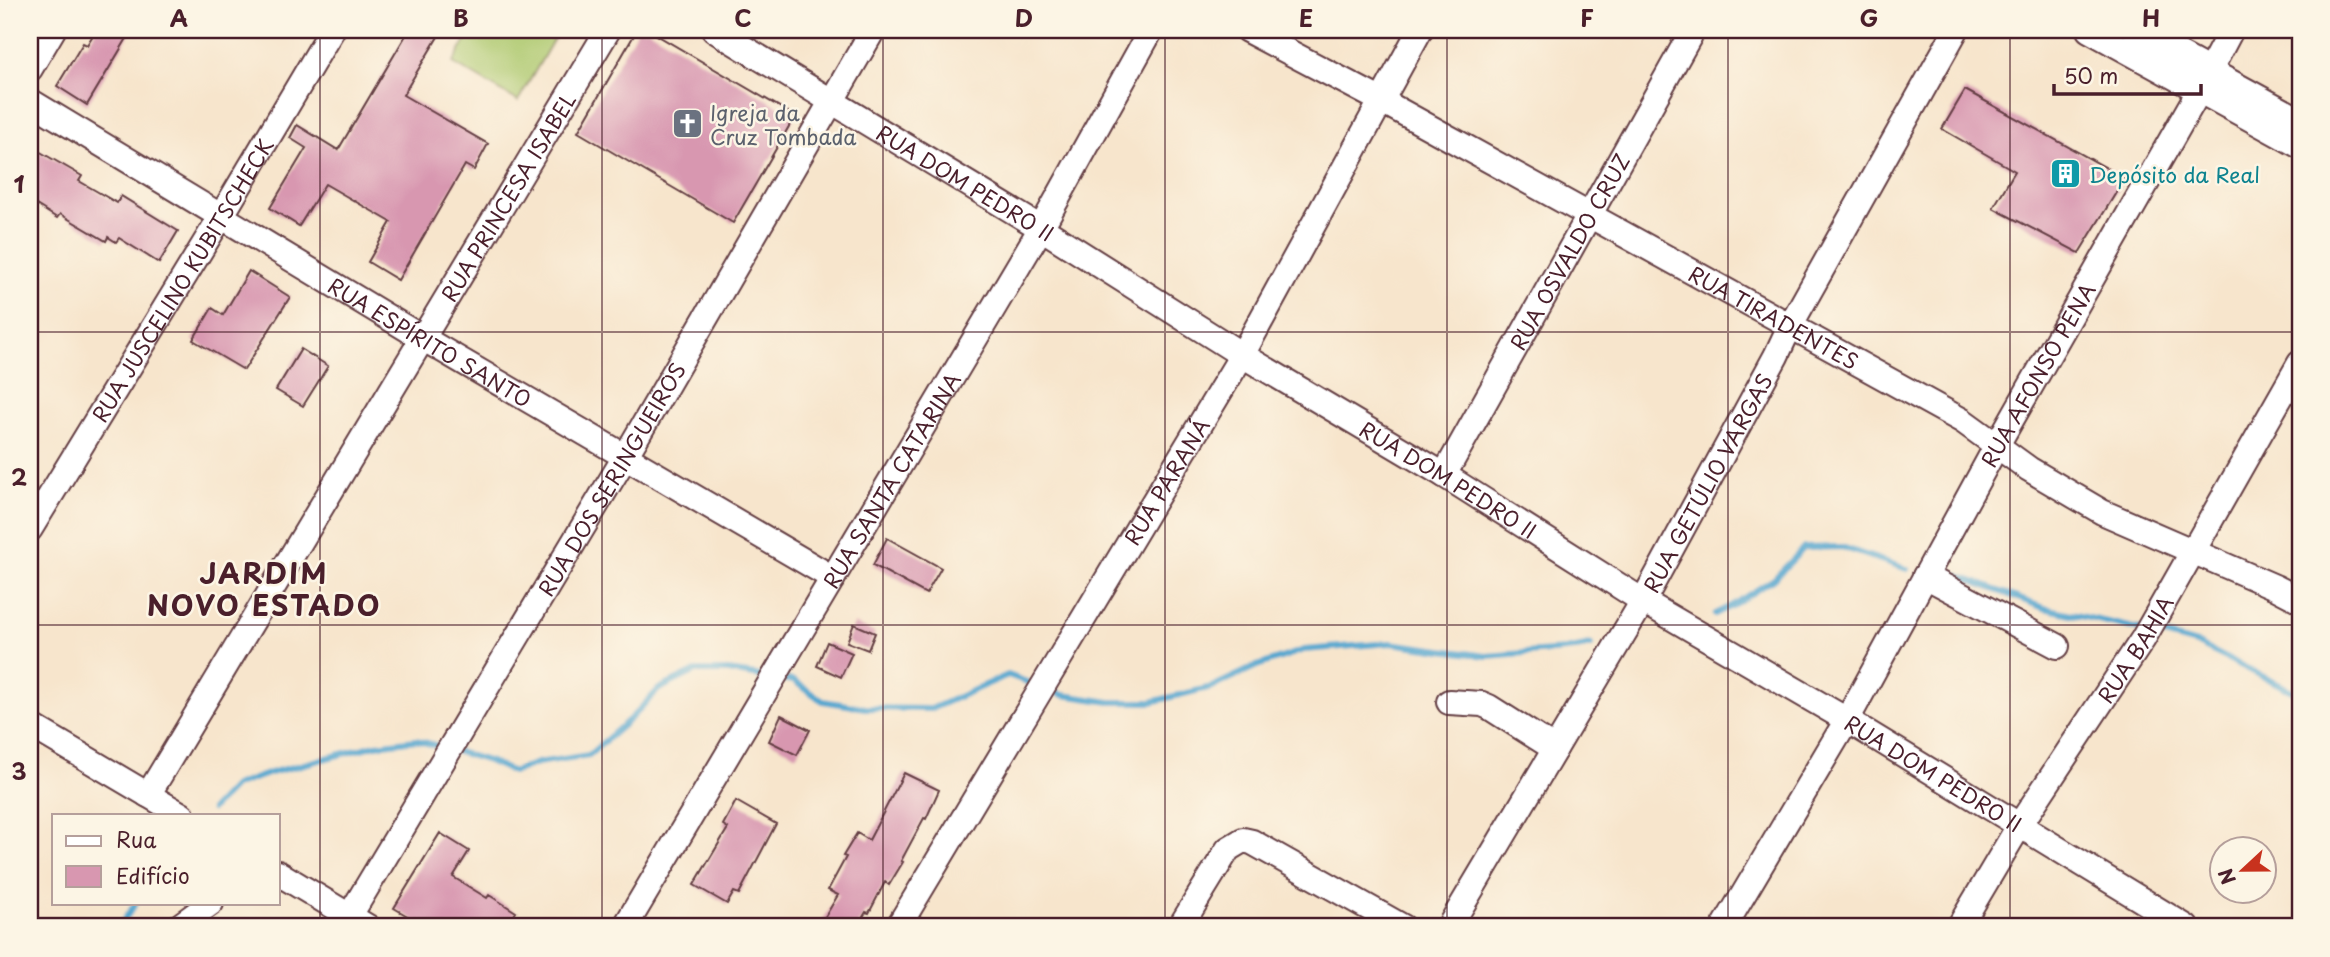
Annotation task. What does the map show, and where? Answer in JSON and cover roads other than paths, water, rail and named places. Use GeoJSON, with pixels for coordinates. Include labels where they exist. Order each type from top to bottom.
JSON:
{"type":"FeatureCollection","features":[{"type":"Feature","properties":{"kind":"street"},"geometry":{"type":"LineString","coordinates":[[30,69],[53,30]]}},
{"type":"Feature","properties":{"kind":"street","name":"RUA JUSCELINO KUBITSCHECK"},"geometry":{"type":"LineString","coordinates":[[30,529],[332,30]]}},
{"type":"Feature","properties":{"kind":"street","name":"RUA PRINCESA ISABEL"},"geometry":{"type":"LineString","coordinates":[[148,795],[608,30]]}},
{"type":"Feature","properties":{"kind":"street","name":"RUA DOM PEDRO II"},"geometry":{"type":"LineString","coordinates":[[714,30],[1041,228],[1242,355],[1444,475],[1643,601],[1847,720],[2186,927]]}},
{"type":"Feature","properties":{"kind":"street","name":"RUA DOS SERINGUEIROS"},"geometry":{"type":"LineString","coordinates":[[354,924],[443,761],[625,457],[873,30]]}},
{"type":"Feature","properties":{"kind":"street","name":"RUA SANTA CATARINA"},"geometry":{"type":"LineString","coordinates":[[625,927],[1041,228],[1151,30]]}},
{"type":"Feature","properties":{"kind":"street","name":"RUA TIRADENTES"},"geometry":{"type":"LineString","coordinates":[[1247,30],[1382,101],[1963,421],[2029,469],[2102,512],[2300,600]]}},
{"type":"Feature","properties":{"kind":"street","name":"RUA PARANÁ"},"geometry":{"type":"LineString","coordinates":[[898,927],[1242,355],[1420,30]]}},
{"type":"Feature","properties":{"kind":"street","name":"RUA OSVALDO CRUZ"},"geometry":{"type":"LineString","coordinates":[[1444,475],[1693,30]]}},
{"type":"Feature","properties":{"kind":"street","name":"RUA GETÚLIO VARGAS"},"geometry":{"type":"LineString","coordinates":[[1449,927],[1643,601],[1790,326],[1956,30]]}},
{"type":"Feature","properties":{"kind":"street"},"geometry":{"type":"LineString","coordinates":[[2089,30],[2300,120]]}},
{"type":"Feature","properties":{"kind":"street"},"geometry":{"type":"LineString","coordinates":[[2134,30],[2300,146]]}},
{"type":"Feature","properties":{"kind":"street","name":"RUA AFONSO PENA"},"geometry":{"type":"LineString","coordinates":[[1724,927],[1847,720],[1997,445],[2231,30]]}},
{"type":"Feature","properties":{"kind":"street","name":"RUA ESPÍRITO SANTO"},"geometry":{"type":"LineString","coordinates":[[30,101],[424,339],[833,578]]}},
{"type":"Feature","properties":{"kind":"street","name":"RUA BAHIA"},"geometry":{"type":"LineString","coordinates":[[1959,927],[2019,826],[2150,629],[2300,363]]}},
{"type":"Feature","properties":{"kind":"street"},"geometry":{"type":"LineString","coordinates":[[1926,576],[2057,646]]}},
{"type":"Feature","properties":{"kind":"street"},"geometry":{"type":"LineString","coordinates":[[1449,702],[1482,704],[1489,707],[1555,749]]}},
{"type":"Feature","properties":{"kind":"street"},"geometry":{"type":"LineString","coordinates":[[30,725],[180,814]]}},
{"type":"Feature","properties":{"kind":"street"},"geometry":{"type":"LineString","coordinates":[[1180,927],[1228,849],[1237,841],[1243,840],[1252,842],[1403,927]]}},
{"type":"Feature","properties":{"kind":"street"},"geometry":{"type":"LineString","coordinates":[[280,874],[354,924]]}},
{"type":"Feature","properties":{"kind":"street"},"geometry":{"type":"LineString","coordinates":[[178,927],[210,904]]}},
{"type":"Feature","properties":{"kind":"waterway"},"geometry":{"type":"LineString","coordinates":[[1715,614],[1774,579],[1804,548],[1842,547],[1907,569]]}},
{"type":"Feature","properties":{"kind":"waterway"},"geometry":{"type":"LineString","coordinates":[[1951,573],[2044,608],[2143,630]]}},
{"type":"Feature","properties":{"kind":"waterway"},"geometry":{"type":"LineString","coordinates":[[2154,632],[2200,645],[2300,695]]}},
{"type":"Feature","properties":{"kind":"waterway"},"geometry":{"type":"LineString","coordinates":[[1049,690],[1063,695],[1110,702],[1151,702],[1212,687],[1257,666],[1304,650],[1390,643],[1486,656],[1566,650],[1591,645]]}},
{"type":"Feature","properties":{"kind":"waterway"},"geometry":{"type":"LineString","coordinates":[[455,751],[513,772],[537,763],[589,755],[659,689],[696,671],[728,671],[768,677]]}},
{"type":"Feature","properties":{"kind":"waterway"},"geometry":{"type":"LineString","coordinates":[[779,679],[794,681],[823,701],[865,708],[931,709],[1008,675],[1035,685]]}},
{"type":"Feature","properties":{"kind":"waterway"},"geometry":{"type":"LineString","coordinates":[[212,809],[234,786],[270,773],[376,745],[416,740],[445,748]]}},
{"type":"Feature","properties":{"kind":"waterway"},"geometry":{"type":"LineString","coordinates":[[119,927],[135,904]]}},
{"type":"Feature","properties":{"kind":"place","name":"Igreja da Cruz Tombada"},"geometry":{"type":"Point","coordinates":[687,124]}},
{"type":"Feature","properties":{"kind":"place","name":"Depósito da Real"},"geometry":{"type":"Point","coordinates":[2066,174]}},
{"type":"Feature","properties":{"kind":"district","name":"JARDIM NOVO ESTADO"},"geometry":{"type":"Point","coordinates":[264,588]}}]}
